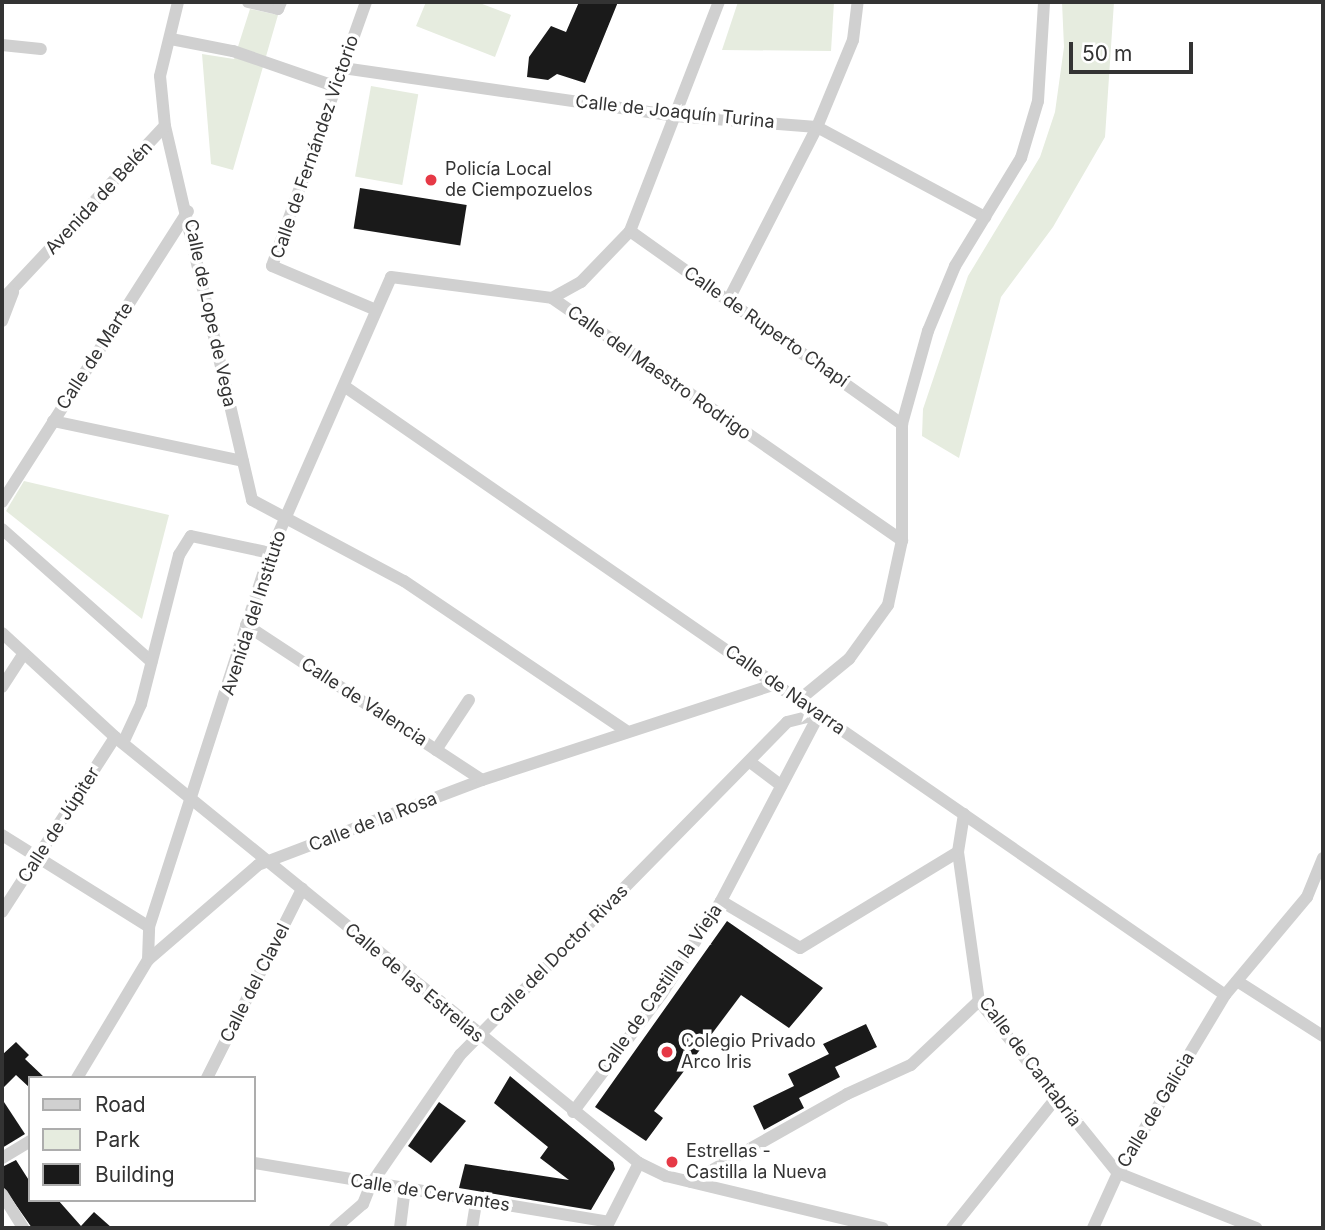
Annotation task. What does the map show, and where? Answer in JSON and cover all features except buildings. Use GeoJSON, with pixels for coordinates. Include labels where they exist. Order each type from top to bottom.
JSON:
{"type":"FeatureCollection","features":[{"type":"Feature","properties":{"kind":"street","name":"Avenida de Belén"},"geometry":{"type":"LineString","coordinates":[[2,300],[165,126],[160,76],[178,2]]}},
{"type":"Feature","properties":{"kind":"street"},"geometry":{"type":"LineString","coordinates":[[248,2],[278,9],[281,2]]}},
{"type":"Feature","properties":{"kind":"street","name":"Calle de Fernández Victorio"},"geometry":{"type":"LineString","coordinates":[[366,2],[272,266],[376,310]]}},
{"type":"Feature","properties":{"kind":"street"},"geometry":{"type":"LineString","coordinates":[[552,298],[581,282],[630,231],[719,2]]}},
{"type":"Feature","properties":{"kind":"street"},"geometry":{"type":"LineString","coordinates":[[729,301],[817,127],[853,40],[858,2]]}},
{"type":"Feature","properties":{"kind":"street"},"geometry":{"type":"LineString","coordinates":[[799,700],[849,659],[888,604],[902,540],[902,424],[928,331],[955,266],[1021,158],[1038,101],[1044,2]]}},
{"type":"Feature","properties":{"kind":"street"},"geometry":{"type":"LineString","coordinates":[[171,39],[233,51],[337,87]]}},
{"type":"Feature","properties":{"kind":"street"},"geometry":{"type":"LineString","coordinates":[[2,45],[41,49]]}},
{"type":"Feature","properties":{"kind":"street","name":"Calle de Joaquín Turina"},"geometry":{"type":"LineString","coordinates":[[343,68],[675,116],[817,127],[985,217]]}},
{"type":"Feature","properties":{"kind":"street","name":"Calle de Lope de Vega"},"geometry":{"type":"LineString","coordinates":[[165,126],[188,211],[252,500],[283,521]]}},
{"type":"Feature","properties":{"kind":"street","name":"Calle de Marte"},"geometry":{"type":"LineString","coordinates":[[2,502],[188,211]]}},
{"type":"Feature","properties":{"kind":"street","name":"Calle de Ruperto Chapí"},"geometry":{"type":"LineString","coordinates":[[630,231],[902,424]]}},
{"type":"Feature","properties":{"kind":"street","name":"Avenida del Instituto"},"geometry":{"type":"LineString","coordinates":[[148,960],[149,927],[194,798],[270,553],[391,277]]}},
{"type":"Feature","properties":{"kind":"street","name":"Calle del Maestro Rodrigo"},"geometry":{"type":"LineString","coordinates":[[391,277],[552,298],[902,540]]}},
{"type":"Feature","properties":{"kind":"street"},"geometry":{"type":"LineString","coordinates":[[2,321],[13,291]]}},
{"type":"Feature","properties":{"kind":"street","name":"Calle de Navarra"},"geometry":{"type":"LineString","coordinates":[[344,386],[1225,995]]}},
{"type":"Feature","properties":{"kind":"street"},"geometry":{"type":"LineString","coordinates":[[53,421],[243,461]]}},
{"type":"Feature","properties":{"kind":"street"},"geometry":{"type":"LineString","coordinates":[[283,521],[404,581],[625,730]]}},
{"type":"Feature","properties":{"kind":"street"},"geometry":{"type":"LineString","coordinates":[[2,529],[152,662]]}},
{"type":"Feature","properties":{"kind":"street","name":"Calle de Júpiter"},"geometry":{"type":"LineString","coordinates":[[2,912],[119,740],[152,662],[179,555],[191,536],[270,553]]}},
{"type":"Feature","properties":{"kind":"street","name":"Calle de Valencia"},"geometry":{"type":"LineString","coordinates":[[246,625],[482,780]]}},
{"type":"Feature","properties":{"kind":"street","name":"Calle de las Estrellas"},"geometry":{"type":"LineString","coordinates":[[2,633],[119,740],[272,860],[302,889],[478,1036],[639,1163],[691,1182],[883,1228]]}},
{"type":"Feature","properties":{"kind":"street"},"geometry":{"type":"LineString","coordinates":[[2,687],[24,653]]}},
{"type":"Feature","properties":{"kind":"street","name":"Calle de la Rosa"},"geometry":{"type":"LineString","coordinates":[[148,960],[258,865],[482,780],[625,730],[776,684]]}},
{"type":"Feature","properties":{"kind":"street"},"geometry":{"type":"LineString","coordinates":[[436,750],[468,700]]}},
{"type":"Feature","properties":{"kind":"street","name":"Calle del Doctor Rivas"},"geometry":{"type":"LineString","coordinates":[[335,1228],[363,1204],[371,1184],[478,1036],[787,722],[818,714]]}},
{"type":"Feature","properties":{"kind":"street","name":"Calle de Castilla la Vieja"},"geometry":{"type":"LineString","coordinates":[[573,1112],[661,995],[721,901],[818,714]]}},
{"type":"Feature","properties":{"kind":"street"},"geometry":{"type":"LineString","coordinates":[[750,762],[781,785]]}},
{"type":"Feature","properties":{"kind":"street","name":"Calle de Cantabria"},"geometry":{"type":"LineString","coordinates":[[964,814],[958,852],[979,1001],[1118,1173]]}},
{"type":"Feature","properties":{"kind":"street"},"geometry":{"type":"LineString","coordinates":[[2,835],[149,927]]}},
{"type":"Feature","properties":{"kind":"street"},"geometry":{"type":"LineString","coordinates":[[721,901],[800,948],[958,852]]}},
{"type":"Feature","properties":{"kind":"street","name":"Calle de Galicia"},"geometry":{"type":"LineString","coordinates":[[1093,1228],[1118,1173],[1225,995],[1307,897],[1323,859]]}},
{"type":"Feature","properties":{"kind":"street","name":"Calle del Clavel"},"geometry":{"type":"LineString","coordinates":[[208,1076],[302,889]]}},
{"type":"Feature","properties":{"kind":"street"},"geometry":{"type":"LineString","coordinates":[[78,1076],[148,960]]}},
{"type":"Feature","properties":{"kind":"street"},"geometry":{"type":"LineString","coordinates":[[1237,981],[1323,1037]]}},
{"type":"Feature","properties":{"kind":"street"},"geometry":{"type":"LineString","coordinates":[[691,1182],[847,1094],[911,1065],[979,1001]]}},
{"type":"Feature","properties":{"kind":"street"},"geometry":{"type":"LineString","coordinates":[[952,1228],[1056,1098]]}},
{"type":"Feature","properties":{"kind":"street"},"geometry":{"type":"LineString","coordinates":[[2,1158],[28,1142]]}},
{"type":"Feature","properties":{"kind":"street","name":"Calle de Cervantes"},"geometry":{"type":"LineString","coordinates":[[256,1163],[606,1225]]}},
{"type":"Feature","properties":{"kind":"street"},"geometry":{"type":"LineString","coordinates":[[606,1225],[639,1163]]}},
{"type":"Feature","properties":{"kind":"street"},"geometry":{"type":"LineString","coordinates":[[1118,1173],[1256,1228]]}},
{"type":"Feature","properties":{"kind":"street"},"geometry":{"type":"LineString","coordinates":[[400,1228],[404,1190]]}},
{"type":"Feature","properties":{"kind":"street"},"geometry":{"type":"LineString","coordinates":[[2,1194],[23,1228]]}},
{"type":"Feature","properties":{"kind":"street"},"geometry":{"type":"LineString","coordinates":[[472,1228],[476,1202]]}},
{"type":"Feature","properties":{"kind":"green space"},"geometry":{"type":"Polygon","coordinates":[[[426,2],[477,2],[511,15],[495,57],[416,26],[426,2]]]}},
{"type":"Feature","properties":{"kind":"green space"},"geometry":{"type":"Polygon","coordinates":[[[738,2],[834,2],[831,51],[722,50],[738,2]]]}},
{"type":"Feature","properties":{"kind":"green space"},"geometry":{"type":"Polygon","coordinates":[[[1062,2],[1114,2],[1105,137],[1053,227],[1001,297],[959,458],[922,436],[923,409],[968,276],[1040,157],[1055,112],[1064,47],[1062,2]]]}},
{"type":"Feature","properties":{"kind":"green space"},"geometry":{"type":"Polygon","coordinates":[[[250,9],[278,15],[233,170],[211,164],[202,54],[234,59],[250,9]]]}},
{"type":"Feature","properties":{"kind":"green space"},"geometry":{"type":"Polygon","coordinates":[[[371,86],[418,94],[402,185],[355,177],[371,86]]]}},
{"type":"Feature","properties":{"kind":"green space"},"geometry":{"type":"Polygon","coordinates":[[[24,481],[169,515],[142,619],[6,511],[24,481]]]}},
{"type":"Feature","properties":{"kind":"place","name":"Policía Local de Ciempozuelos"},"geometry":{"type":"Point","coordinates":[431,180]}},
{"type":"Feature","properties":{"kind":"place","name":"Colegio Privado Arco Iris"},"geometry":{"type":"Point","coordinates":[667,1052]}},
{"type":"Feature","properties":{"kind":"place","name":"Estrellas - Castilla la Nueva"},"geometry":{"type":"Point","coordinates":[672,1162]}}]}
